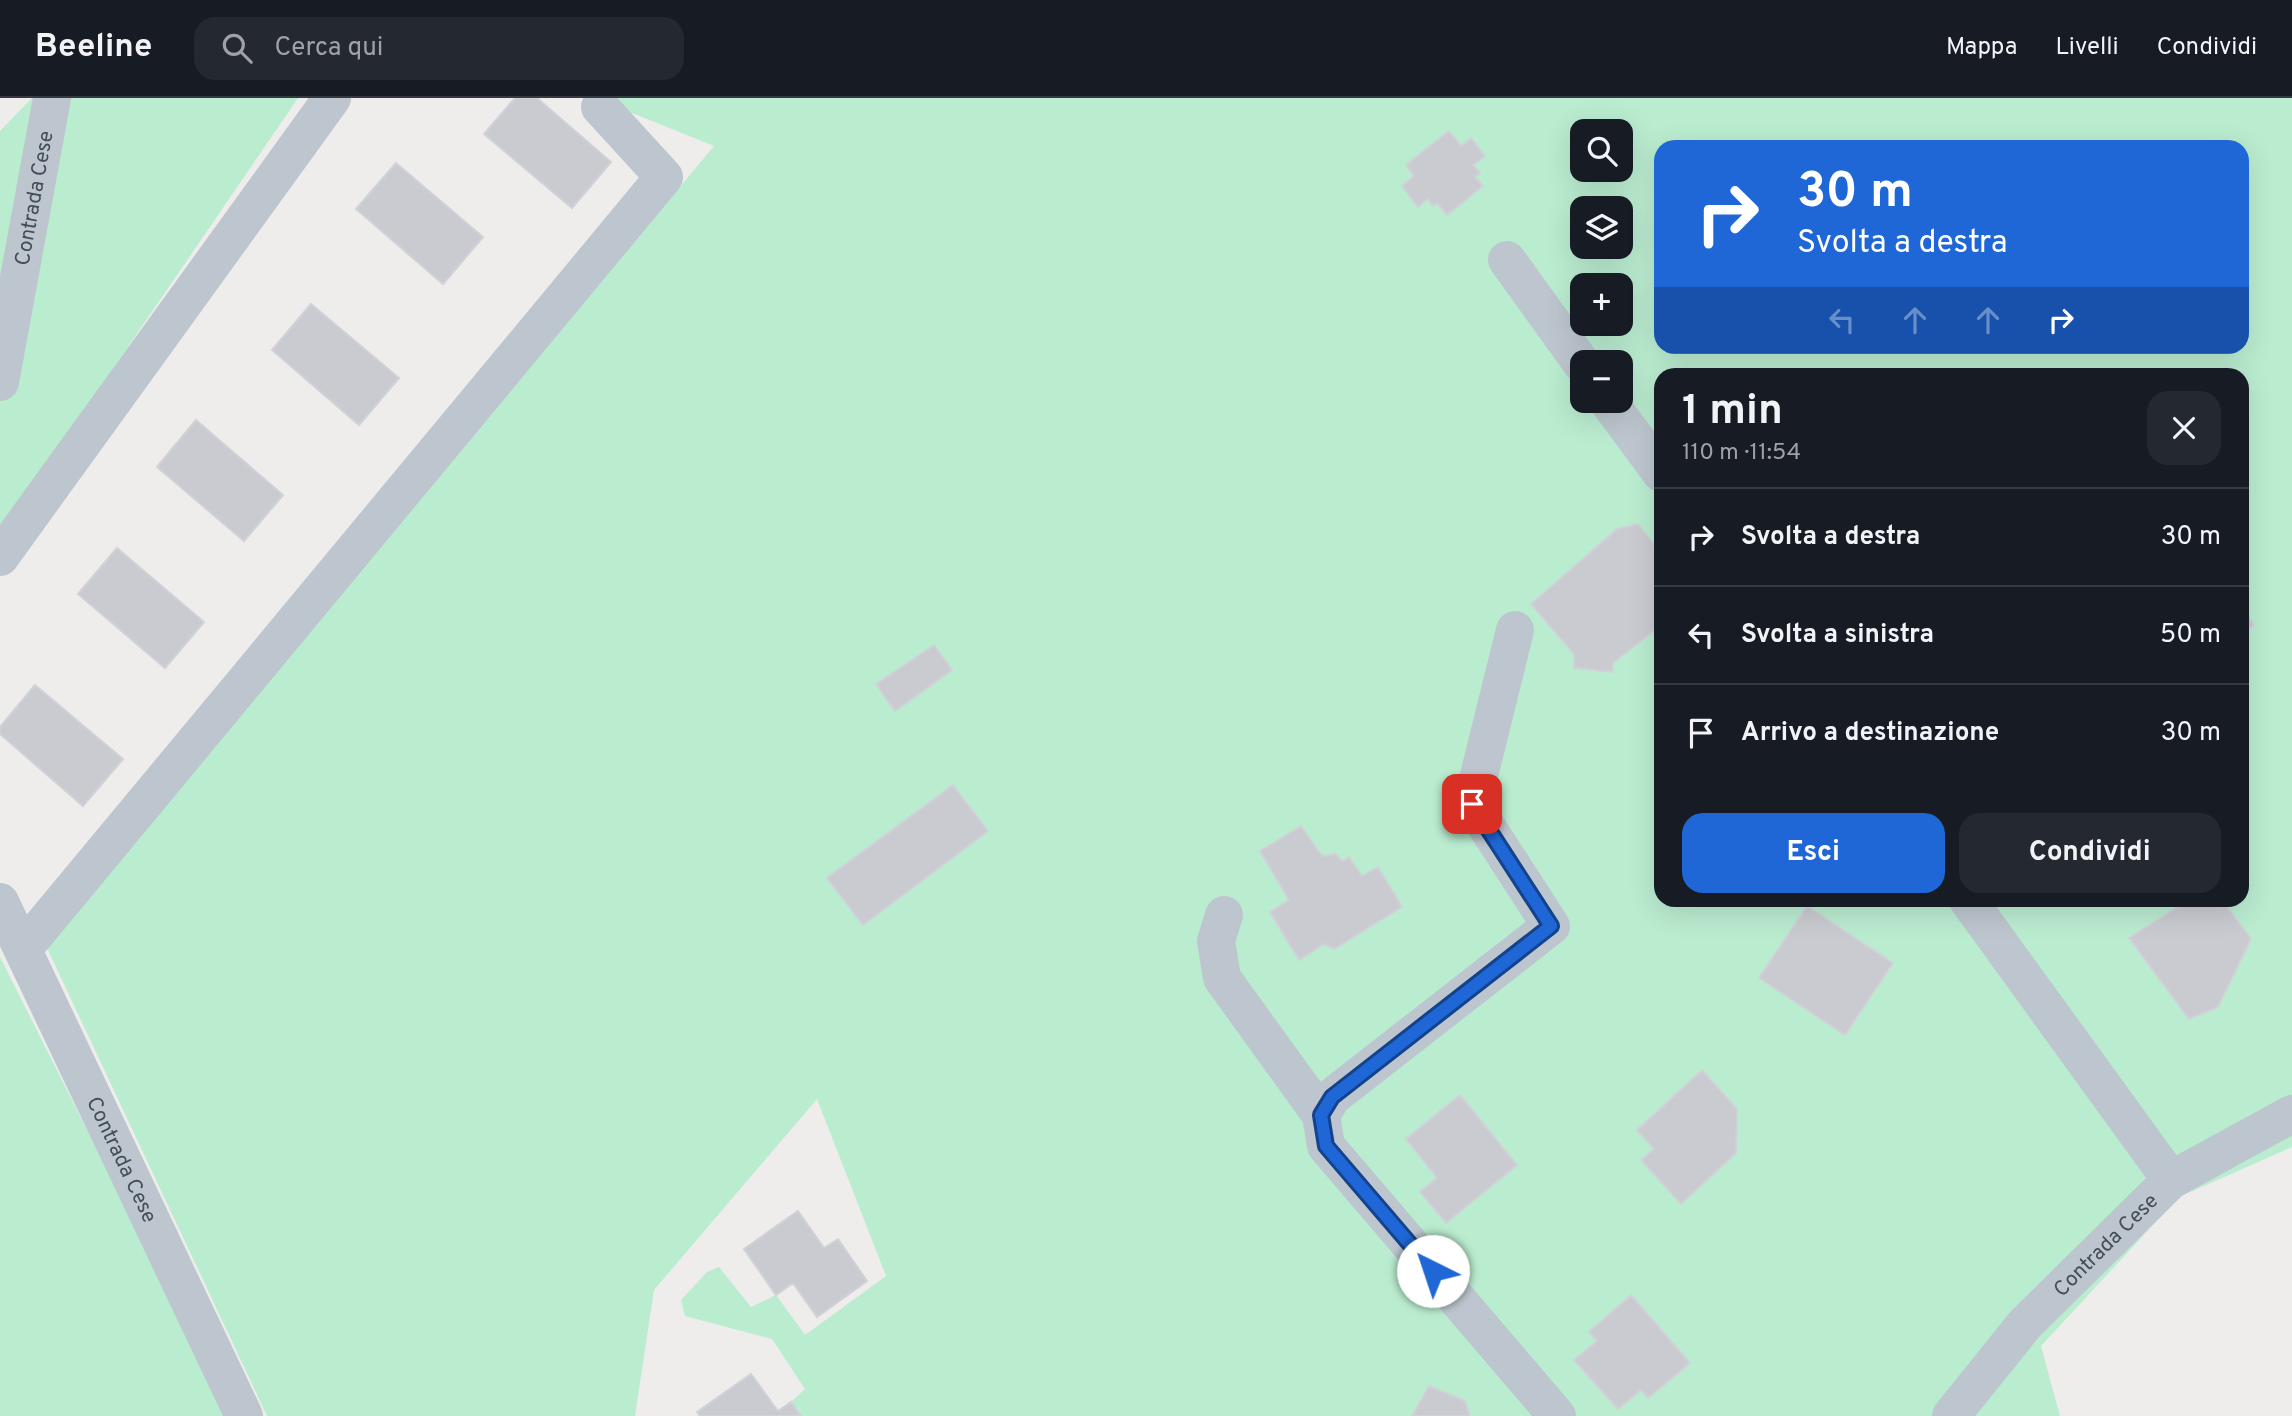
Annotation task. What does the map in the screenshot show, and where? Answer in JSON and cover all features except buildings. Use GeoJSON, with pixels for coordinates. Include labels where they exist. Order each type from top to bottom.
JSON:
{"type":"FeatureCollection","features":[{"type":"Feature","properties":{"kind":"street","name":"Contrada Cese"},"geometry":{"type":"LineString","coordinates":[[0,382],[52,98]]}},
{"type":"Feature","properties":{"kind":"street"},"geometry":{"type":"LineString","coordinates":[[0,557],[332,98]]}},
{"type":"Feature","properties":{"kind":"street"},"geometry":{"type":"LineString","coordinates":[[23,949],[664,177],[600,107]]}},
{"type":"Feature","properties":{"kind":"street"},"geometry":{"type":"LineString","coordinates":[[1507,260],[1572,350]]}},
{"type":"Feature","properties":{"kind":"street"},"geometry":{"type":"LineString","coordinates":[[1617,413],[1654,463]]}},
{"type":"Feature","properties":{"kind":"street"},"geometry":{"type":"LineString","coordinates":[[1321,1115],[1332,1097],[1551,926],[1472,804],[1516,630]]}},
{"type":"Feature","properties":{"kind":"street","name":"Contrada Cese"},"geometry":{"type":"LineString","coordinates":[[0,902],[244,1416]]}},
{"type":"Feature","properties":{"kind":"street"},"geometry":{"type":"LineString","coordinates":[[1973,907],[2171,1180]]}},
{"type":"Feature","properties":{"kind":"street"},"geometry":{"type":"LineString","coordinates":[[1224,915],[1216,941],[1223,978],[1321,1115],[1326,1146],[1557,1416]]}},
{"type":"Feature","properties":{"kind":"street","name":"Contrada Cese"},"geometry":{"type":"LineString","coordinates":[[1951,1416],[2025,1324],[2171,1180],[2292,1114]]}},
{"type":"Feature","properties":{"kind":"green space"},"geometry":{"type":"Polygon","coordinates":[[[32,98],[298,98],[0,534],[0,131],[32,98]]]}},
{"type":"Feature","properties":{"kind":"green space"},"geometry":{"type":"Polygon","coordinates":[[[595,98],[2292,98],[2292,1147],[2179,1197],[2041,1346],[2060,1416],[801,1416],[791,1402],[805,1389],[772,1339],[685,1316],[681,1300],[707,1272],[719,1267],[751,1307],[776,1295],[805,1335],[886,1276],[817,1099],[654,1290],[635,1416],[267,1416],[47,948],[714,146],[595,98]]]}},
{"type":"Feature","properties":{"kind":"green space"},"geometry":{"type":"Polygon","coordinates":[[[0,957],[231,1416],[0,1416],[0,957]]]}},
{"type":"Feature","properties":{"kind":"route"},"geometry":{"type":"LineString","coordinates":[[1433,1271],[1326,1146],[1321,1115],[1332,1097],[1551,926],[1472,804]]}}]}
